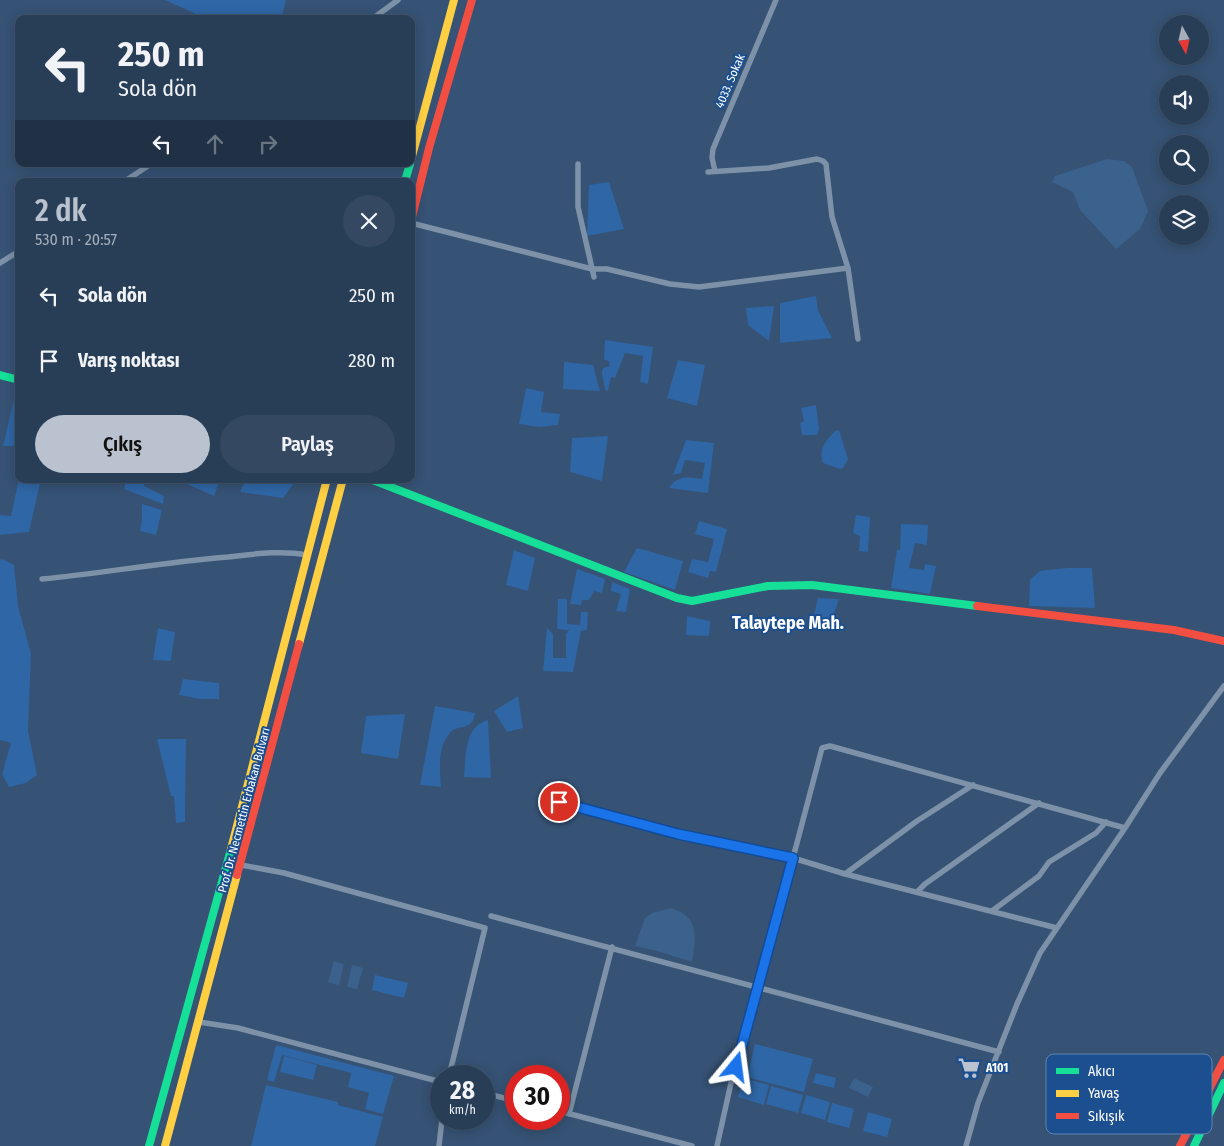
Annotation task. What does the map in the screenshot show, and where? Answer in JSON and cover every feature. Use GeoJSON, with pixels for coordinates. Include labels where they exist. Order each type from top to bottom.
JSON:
{"type":"FeatureCollection","features":[{"type":"Feature","properties":{"kind":"main road"},"geometry":{"type":"LineString","coordinates":[[415,145],[454,0]]}},
{"type":"Feature","properties":{"kind":"main road"},"geometry":{"type":"LineString","coordinates":[[415,206],[429,148],[472,0]]}},
{"type":"Feature","properties":{"kind":"main road"},"geometry":{"type":"LineString","coordinates":[[0,374],[15,379]]}},
{"type":"Feature","properties":{"kind":"main road","name":"Prof. Dr. Necmettin Erbakan Bulvarı"},"geometry":{"type":"LineString","coordinates":[[150,1146],[240,816],[326,483]]}},
{"type":"Feature","properties":{"kind":"main road","name":"Prof. Dr. Necmettin Erbakan Bulvarı"},"geometry":{"type":"LineString","coordinates":[[166,1146],[342,483]]}},
{"type":"Feature","properties":{"kind":"main road"},"geometry":{"type":"LineString","coordinates":[[380,483],[677,598],[692,601],[768,586],[812,585],[1174,630],[1224,641]]}},
{"type":"Feature","properties":{"kind":"main road"},"geometry":{"type":"LineString","coordinates":[[1212,1083],[1224,1060]]}},
{"type":"Feature","properties":{"kind":"main road"},"geometry":{"type":"LineString","coordinates":[[1212,1108],[1224,1083]]}},
{"type":"Feature","properties":{"kind":"main road"},"geometry":{"type":"LineString","coordinates":[[1180,1146],[1186,1134]]}},
{"type":"Feature","properties":{"kind":"main road"},"geometry":{"type":"LineString","coordinates":[[1194,1146],[1200,1134]]}},
{"type":"Feature","properties":{"kind":"street"},"geometry":{"type":"LineString","coordinates":[[377,15],[398,0]]}},
{"type":"Feature","properties":{"kind":"street","name":"4033. Sokak"},"geometry":{"type":"LineString","coordinates":[[776,0],[713,149],[712,172],[769,168],[817,159],[823,160],[826,164],[832,217],[848,268]]}},
{"type":"Feature","properties":{"kind":"street"},"geometry":{"type":"LineString","coordinates":[[578,164],[578,207],[594,277]]}},
{"type":"Feature","properties":{"kind":"street"},"geometry":{"type":"LineString","coordinates":[[130,178],[146,167]]}},
{"type":"Feature","properties":{"kind":"street"},"geometry":{"type":"LineString","coordinates":[[415,223],[592,269],[607,269],[670,284],[699,287],[848,268],[858,339]]}},
{"type":"Feature","properties":{"kind":"street"},"geometry":{"type":"LineString","coordinates":[[0,263],[15,254]]}},
{"type":"Feature","properties":{"kind":"street"},"geometry":{"type":"LineString","coordinates":[[42,579],[87,575],[166,562],[290,552],[307,555]]}},
{"type":"Feature","properties":{"kind":"street"},"geometry":{"type":"LineString","coordinates":[[966,1146],[978,1103],[1016,1004],[1040,953],[1126,828],[1160,773],[1224,686]]}},
{"type":"Feature","properties":{"kind":"street"},"geometry":{"type":"LineString","coordinates":[[717,1146],[731,1083],[759,986],[820,751],[826,746],[1126,828]]}},
{"type":"Feature","properties":{"kind":"street"},"geometry":{"type":"LineString","coordinates":[[845,874],[917,821],[973,785]]}},
{"type":"Feature","properties":{"kind":"street"},"geometry":{"type":"LineString","coordinates":[[542,797],[678,834],[793,858],[845,874],[1057,928]]}},
{"type":"Feature","properties":{"kind":"street"},"geometry":{"type":"LineString","coordinates":[[917,892],[925,884],[1039,804]]}},
{"type":"Feature","properties":{"kind":"street"},"geometry":{"type":"LineString","coordinates":[[992,911],[1040,876],[1049,862],[1096,833],[1106,822]]}},
{"type":"Feature","properties":{"kind":"street"},"geometry":{"type":"LineString","coordinates":[[241,865],[284,873],[485,928],[453,1065]]}},
{"type":"Feature","properties":{"kind":"street"},"geometry":{"type":"LineString","coordinates":[[491,916],[759,986],[999,1052]]}},
{"type":"Feature","properties":{"kind":"street"},"geometry":{"type":"LineString","coordinates":[[570,1110],[612,947]]}},
{"type":"Feature","properties":{"kind":"street"},"geometry":{"type":"LineString","coordinates":[[199,1022],[238,1028],[430,1079]]}},
{"type":"Feature","properties":{"kind":"street"},"geometry":{"type":"LineString","coordinates":[[570,1114],[692,1146]]}},
{"type":"Feature","properties":{"kind":"street"},"geometry":{"type":"LineString","coordinates":[[439,1146],[441,1130]]}},
{"type":"Feature","properties":{"kind":"shaded area"},"geometry":{"type":"Polygon","coordinates":[[[165,0],[286,0],[282,15],[198,15],[165,0]]]}},
{"type":"Feature","properties":{"kind":"shaded area"},"geometry":{"type":"Polygon","coordinates":[[[1107,159],[1124,161],[1132,167],[1148,211],[1140,229],[1116,249],[1080,210],[1073,192],[1052,182],[1055,176],[1107,159]]]}},
{"type":"Feature","properties":{"kind":"shaded area"},"geometry":{"type":"Polygon","coordinates":[[[609,182],[624,229],[587,236],[589,185],[609,182]]]}},
{"type":"Feature","properties":{"kind":"shaded area"},"geometry":{"type":"Polygon","coordinates":[[[816,296],[818,310],[832,338],[780,343],[780,303],[816,296]]]}},
{"type":"Feature","properties":{"kind":"shaded area"},"geometry":{"type":"Polygon","coordinates":[[[774,306],[769,341],[748,325],[746,308],[774,306]]]}},
{"type":"Feature","properties":{"kind":"shaded area"},"geometry":{"type":"Polygon","coordinates":[[[605,340],[653,347],[648,384],[640,382],[643,356],[625,353],[615,378],[611,377],[608,391],[605,390],[603,368],[610,366],[609,361],[604,360],[605,340]]]}},
{"type":"Feature","properties":{"kind":"shaded area"},"geometry":{"type":"Polygon","coordinates":[[[678,360],[705,365],[697,406],[667,398],[678,360]]]}},
{"type":"Feature","properties":{"kind":"shaded area"},"geometry":{"type":"Polygon","coordinates":[[[564,362],[593,365],[600,391],[563,389],[564,362]]]}},
{"type":"Feature","properties":{"kind":"shaded area"},"geometry":{"type":"Polygon","coordinates":[[[526,388],[544,392],[541,412],[560,414],[558,425],[539,427],[519,424],[526,388]]]}},
{"type":"Feature","properties":{"kind":"shaded area"},"geometry":{"type":"Polygon","coordinates":[[[15,395],[15,446],[3,446],[15,395]]]}},
{"type":"Feature","properties":{"kind":"shaded area"},"geometry":{"type":"Polygon","coordinates":[[[816,405],[819,429],[817,435],[802,435],[800,423],[804,421],[801,408],[816,405]]]}},
{"type":"Feature","properties":{"kind":"shaded area"},"geometry":{"type":"Polygon","coordinates":[[[839,430],[848,459],[843,468],[840,469],[823,463],[821,453],[826,442],[835,431],[839,430]]]}},
{"type":"Feature","properties":{"kind":"shaded area"},"geometry":{"type":"Polygon","coordinates":[[[608,436],[602,481],[570,472],[572,438],[608,436]]]}},
{"type":"Feature","properties":{"kind":"shaded area"},"geometry":{"type":"Polygon","coordinates":[[[686,440],[714,443],[708,493],[669,488],[680,479],[702,479],[705,463],[685,460],[681,473],[673,475],[686,440]]]}},
{"type":"Feature","properties":{"kind":"shaded area"},"geometry":{"type":"Polygon","coordinates":[[[18,483],[40,483],[29,532],[0,535],[0,515],[11,516],[18,483]]]}},
{"type":"Feature","properties":{"kind":"shaded area"},"geometry":{"type":"Polygon","coordinates":[[[126,483],[144,483],[144,486],[164,496],[163,504],[124,489],[126,483]]]}},
{"type":"Feature","properties":{"kind":"shaded area"},"geometry":{"type":"Polygon","coordinates":[[[185,483],[219,483],[214,496],[185,483]]]}},
{"type":"Feature","properties":{"kind":"shaded area"},"geometry":{"type":"Polygon","coordinates":[[[244,483],[294,483],[283,498],[240,492],[244,483]]]}},
{"type":"Feature","properties":{"kind":"shaded area"},"geometry":{"type":"Polygon","coordinates":[[[142,504],[162,510],[156,535],[140,531],[142,504]]]}},
{"type":"Feature","properties":{"kind":"shaded area"},"geometry":{"type":"Polygon","coordinates":[[[856,515],[870,517],[868,552],[859,551],[860,536],[853,533],[856,515]]]}},
{"type":"Feature","properties":{"kind":"shaded area"},"geometry":{"type":"Polygon","coordinates":[[[699,521],[727,529],[716,572],[710,571],[708,578],[688,572],[692,559],[708,562],[714,539],[695,534],[699,521]]]}},
{"type":"Feature","properties":{"kind":"shaded area"},"geometry":{"type":"Polygon","coordinates":[[[901,524],[928,525],[927,545],[915,543],[909,568],[924,570],[925,564],[936,566],[930,594],[891,588],[897,550],[900,550],[901,524]]]}},
{"type":"Feature","properties":{"kind":"shaded area"},"geometry":{"type":"Polygon","coordinates":[[[637,548],[683,561],[675,590],[624,572],[637,548]]]}},
{"type":"Feature","properties":{"kind":"shaded area"},"geometry":{"type":"Polygon","coordinates":[[[514,550],[535,558],[528,591],[506,585],[514,550]]]}},
{"type":"Feature","properties":{"kind":"shaded area"},"geometry":{"type":"Polygon","coordinates":[[[2,559],[14,565],[18,606],[31,654],[28,731],[37,775],[26,783],[9,787],[2,774],[11,743],[0,740],[0,560],[2,559]]]}},
{"type":"Feature","properties":{"kind":"shaded area"},"geometry":{"type":"Polygon","coordinates":[[[1092,568],[1095,608],[1029,606],[1030,580],[1040,571],[1092,568]]]}},
{"type":"Feature","properties":{"kind":"shaded area"},"geometry":{"type":"Polygon","coordinates":[[[577,569],[605,579],[602,593],[594,591],[589,600],[582,600],[581,605],[570,604],[577,569]]]}},
{"type":"Feature","properties":{"kind":"shaded area"},"geometry":{"type":"Polygon","coordinates":[[[612,582],[630,589],[626,612],[616,611],[621,594],[611,591],[612,582]]]}},
{"type":"Feature","properties":{"kind":"shaded area"},"geometry":{"type":"Polygon","coordinates":[[[818,598],[839,599],[831,622],[813,619],[818,598]]]}},
{"type":"Feature","properties":{"kind":"shaded area"},"geometry":{"type":"Polygon","coordinates":[[[558,599],[567,599],[567,624],[580,625],[581,612],[588,612],[587,630],[581,631],[573,672],[543,671],[547,628],[553,634],[553,658],[566,658],[566,634],[569,630],[557,629],[558,599]]]}},
{"type":"Feature","properties":{"kind":"shaded area"},"geometry":{"type":"Polygon","coordinates":[[[687,616],[710,621],[709,636],[686,635],[687,616]]]}},
{"type":"Feature","properties":{"kind":"shaded area"},"geometry":{"type":"Polygon","coordinates":[[[158,628],[175,632],[171,661],[153,660],[158,628]]]}},
{"type":"Feature","properties":{"kind":"shaded area"},"geometry":{"type":"Polygon","coordinates":[[[183,679],[219,683],[219,699],[200,699],[179,695],[183,679]]]}},
{"type":"Feature","properties":{"kind":"shaded area"},"geometry":{"type":"Polygon","coordinates":[[[518,696],[523,728],[507,732],[494,711],[518,696]]]}},
{"type":"Feature","properties":{"kind":"shaded area"},"geometry":{"type":"Polygon","coordinates":[[[435,706],[475,713],[472,723],[457,728],[450,733],[443,745],[440,759],[441,787],[420,785],[435,706]]]}},
{"type":"Feature","properties":{"kind":"shaded area"},"geometry":{"type":"Polygon","coordinates":[[[405,714],[398,759],[361,753],[366,716],[405,714]]]}},
{"type":"Feature","properties":{"kind":"shaded area"},"geometry":{"type":"Polygon","coordinates":[[[488,720],[491,778],[464,777],[466,751],[470,735],[480,723],[488,720]]]}},
{"type":"Feature","properties":{"kind":"shaded area"},"geometry":{"type":"Polygon","coordinates":[[[157,739],[186,739],[185,822],[176,823],[174,796],[171,796],[157,739]]]}},
{"type":"Feature","properties":{"kind":"shaded area"},"geometry":{"type":"Polygon","coordinates":[[[671,908],[687,917],[694,929],[692,962],[635,946],[645,918],[652,913],[671,908]]]}},
{"type":"Feature","properties":{"kind":"shaded area"},"geometry":{"type":"Polygon","coordinates":[[[334,961],[344,964],[339,985],[328,982],[334,961]]]}},
{"type":"Feature","properties":{"kind":"shaded area"},"geometry":{"type":"Polygon","coordinates":[[[352,965],[363,968],[357,989],[347,987],[352,965]]]}},
{"type":"Feature","properties":{"kind":"shaded area"},"geometry":{"type":"Polygon","coordinates":[[[375,975],[408,983],[404,998],[372,990],[375,975]]]}},
{"type":"Feature","properties":{"kind":"shaded area"},"geometry":{"type":"Polygon","coordinates":[[[755,1044],[813,1059],[804,1092],[747,1077],[755,1044]]]}},
{"type":"Feature","properties":{"kind":"shaded area"},"geometry":{"type":"Polygon","coordinates":[[[276,1045],[394,1076],[383,1114],[365,1109],[369,1093],[348,1087],[351,1073],[282,1055],[274,1082],[267,1080],[276,1045]]]}},
{"type":"Feature","properties":{"kind":"shaded area"},"geometry":{"type":"Polygon","coordinates":[[[284,1056],[317,1065],[313,1080],[280,1072],[284,1056]]]}},
{"type":"Feature","properties":{"kind":"shaded area"},"geometry":{"type":"Polygon","coordinates":[[[816,1073],[836,1078],[834,1088],[813,1083],[816,1073]]]}},
{"type":"Feature","properties":{"kind":"shaded area"},"geometry":{"type":"Polygon","coordinates":[[[743,1078],[769,1085],[764,1105],[738,1097],[743,1078]]]}},
{"type":"Feature","properties":{"kind":"shaded area"},"geometry":{"type":"Polygon","coordinates":[[[854,1078],[873,1087],[868,1097],[849,1088],[854,1078]]]}},
{"type":"Feature","properties":{"kind":"shaded area"},"geometry":{"type":"Polygon","coordinates":[[[266,1085],[338,1102],[338,1105],[383,1117],[375,1146],[251,1146],[266,1085]]]}},
{"type":"Feature","properties":{"kind":"shaded area"},"geometry":{"type":"Polygon","coordinates":[[[771,1086],[803,1095],[798,1113],[766,1104],[771,1086]]]}},
{"type":"Feature","properties":{"kind":"shaded area"},"geometry":{"type":"Polygon","coordinates":[[[806,1095],[830,1102],[825,1120],[801,1113],[806,1095]]]}},
{"type":"Feature","properties":{"kind":"shaded area"},"geometry":{"type":"Polygon","coordinates":[[[832,1103],[854,1109],[849,1128],[827,1122],[832,1103]]]}},
{"type":"Feature","properties":{"kind":"shaded area"},"geometry":{"type":"Polygon","coordinates":[[[868,1112],[892,1119],[887,1137],[863,1131],[868,1112]]]}},
{"type":"Feature","properties":{"kind":"traffic: fast"},"geometry":{"type":"LineString","coordinates":[[406,178],[409,167]]}},
{"type":"Feature","properties":{"kind":"traffic: fast"},"geometry":{"type":"LineString","coordinates":[[0,375],[15,379]]}},
{"type":"Feature","properties":{"kind":"traffic: fast"},"geometry":{"type":"LineString","coordinates":[[380,483],[677,598],[692,601],[768,586],[812,585],[977,606]]}},
{"type":"Feature","properties":{"kind":"traffic: fast"},"geometry":{"type":"LineString","coordinates":[[149,1146],[231,849]]}},
{"type":"Feature","properties":{"kind":"traffic: fast"},"geometry":{"type":"LineString","coordinates":[[1212,1108],[1224,1083]]}},
{"type":"Feature","properties":{"kind":"traffic: fast"},"geometry":{"type":"LineString","coordinates":[[1194,1146],[1200,1134]]}},
{"type":"Feature","properties":{"kind":"traffic: slow"},"geometry":{"type":"LineString","coordinates":[[415,145],[454,0]]}},
{"type":"Feature","properties":{"kind":"traffic: slow"},"geometry":{"type":"LineString","coordinates":[[231,849],[326,483]]}},
{"type":"Feature","properties":{"kind":"traffic: slow"},"geometry":{"type":"LineString","coordinates":[[299,644],[342,483]]}},
{"type":"Feature","properties":{"kind":"traffic: slow"},"geometry":{"type":"LineString","coordinates":[[165,1146],[237,875]]}},
{"type":"Feature","properties":{"kind":"traffic: jam"},"geometry":{"type":"LineString","coordinates":[[415,205],[429,148],[472,0]]}},
{"type":"Feature","properties":{"kind":"traffic: jam"},"geometry":{"type":"LineString","coordinates":[[977,606],[1174,630],[1224,641]]}},
{"type":"Feature","properties":{"kind":"traffic: jam"},"geometry":{"type":"LineString","coordinates":[[237,875],[299,644]]}},
{"type":"Feature","properties":{"kind":"traffic: jam"},"geometry":{"type":"LineString","coordinates":[[1212,1083],[1224,1060]]}},
{"type":"Feature","properties":{"kind":"traffic: jam"},"geometry":{"type":"LineString","coordinates":[[1180,1146],[1186,1134]]}},
{"type":"Feature","properties":{"kind":"place","name":"A101"},"geometry":{"type":"Point","coordinates":[969,1068]}},
{"type":"Feature","properties":{"kind":"district","name":"Talaytepe Mah."},"geometry":{"type":"Point","coordinates":[788,623]}},
{"type":"Feature","properties":{"kind":"route"},"geometry":{"type":"LineString","coordinates":[[559,802],[678,834],[793,858],[736,1067]]}}]}
